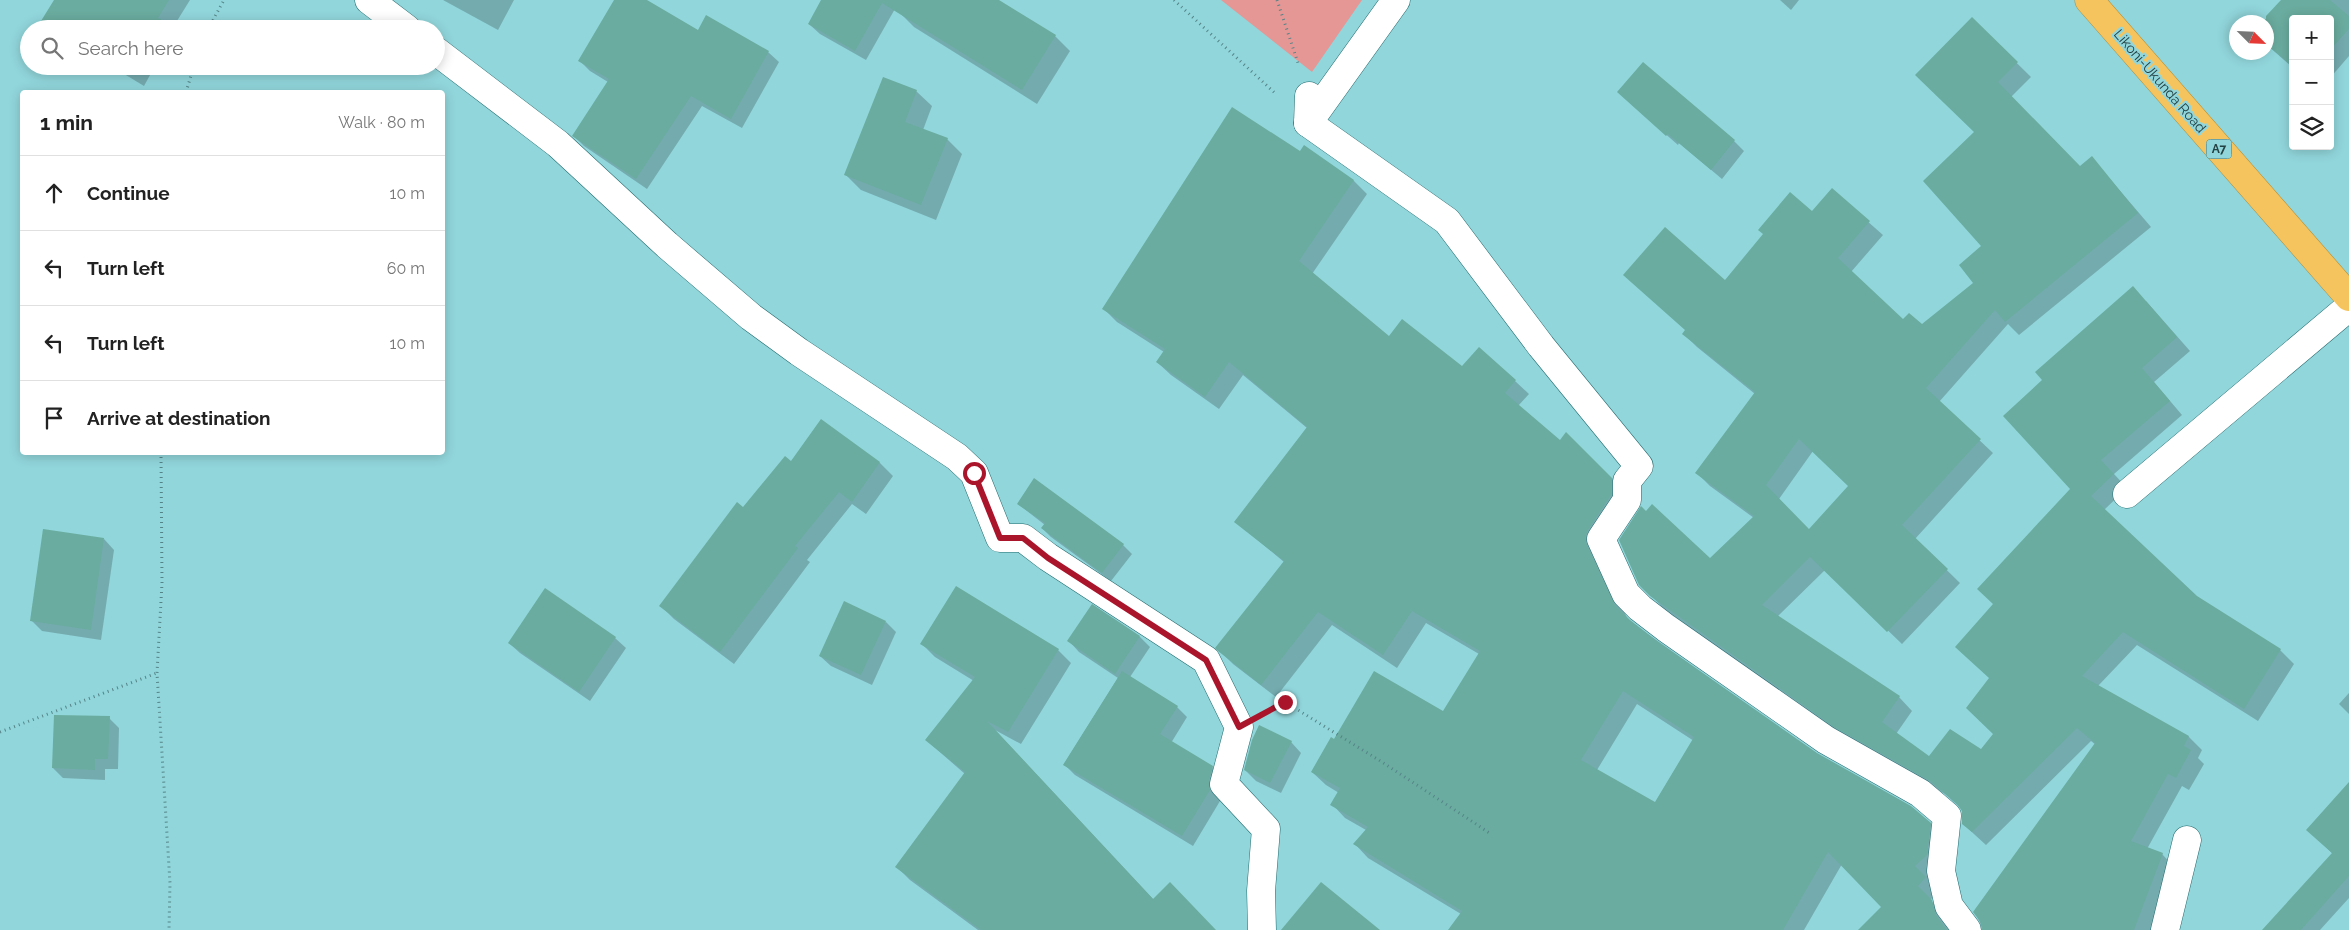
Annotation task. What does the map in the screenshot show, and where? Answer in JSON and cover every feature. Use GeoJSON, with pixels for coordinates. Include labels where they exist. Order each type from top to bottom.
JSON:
{"type":"FeatureCollection","features":[{"type":"Feature","properties":{"kind":"highway","name":"Likoni-Ukunda Road"},"geometry":{"type":"LineString","coordinates":[[2089,0],[2349,297]]}},
{"type":"Feature","properties":{"kind":"street"},"geometry":{"type":"LineString","coordinates":[[369,0],[395,20]]}},
{"type":"Feature","properties":{"kind":"street"},"geometry":{"type":"LineString","coordinates":[[1308,123],[1396,0]]}},
{"type":"Feature","properties":{"kind":"street"},"geometry":{"type":"LineString","coordinates":[[445,58],[558,144],[667,245],[751,317],[799,352],[957,457],[974,473],[1000,538],[1023,538],[1048,558],[1206,660],[1239,727],[1224,784],[1266,829],[1260,891],[1262,930]]}},
{"type":"Feature","properties":{"kind":"street"},"geometry":{"type":"LineString","coordinates":[[1308,123],[1309,96]]}},
{"type":"Feature","properties":{"kind":"street"},"geometry":{"type":"LineString","coordinates":[[1308,123],[1447,221],[1541,346],[1639,466],[1627,481],[1627,500],[1601,539],[1626,594],[1666,628],[1818,734],[1920,793],[1947,816],[1941,871],[1949,906],[1967,930]]}},
{"type":"Feature","properties":{"kind":"street"},"geometry":{"type":"LineString","coordinates":[[2127,494],[2349,307]]}},
{"type":"Feature","properties":{"kind":"street"},"geometry":{"type":"LineString","coordinates":[[2165,930],[2187,840]]}},
{"type":"Feature","properties":{"kind":"path"},"geometry":{"type":"LineString","coordinates":[[213,20],[224,0]]}},
{"type":"Feature","properties":{"kind":"path"},"geometry":{"type":"LineString","coordinates":[[1174,0],[1308,123]]}},
{"type":"Feature","properties":{"kind":"path"},"geometry":{"type":"LineString","coordinates":[[1278,0],[1309,96]]}},
{"type":"Feature","properties":{"kind":"path"},"geometry":{"type":"LineString","coordinates":[[187,90],[191,75]]}},
{"type":"Feature","properties":{"kind":"path"},"geometry":{"type":"LineString","coordinates":[[161,455],[162,583],[157,673],[170,884],[169,930]]}},
{"type":"Feature","properties":{"kind":"path"},"geometry":{"type":"LineString","coordinates":[[0,732],[157,673]]}},
{"type":"Feature","properties":{"kind":"path"},"geometry":{"type":"LineString","coordinates":[[1239,727],[1285,702],[1382,762],[1491,834]]}},
{"type":"Feature","properties":{"kind":"shaded area"},"geometry":{"type":"Polygon","coordinates":[[[1221,0],[1362,0],[1312,72],[1221,0]]]}},
{"type":"Feature","properties":{"kind":"building"},"geometry":{"type":"Polygon","coordinates":[[[54,0],[169,0],[158,18],[160,20],[42,20],[54,0]]]}},
{"type":"Feature","properties":{"kind":"building"},"geometry":{"type":"Polygon","coordinates":[[[614,0],[647,0],[698,30],[706,15],[769,51],[731,119],[691,96],[636,179],[572,136],[609,79],[578,61],[614,0]]]}},
{"type":"Feature","properties":{"kind":"building"},"geometry":{"type":"Polygon","coordinates":[[[821,0],[999,0],[1056,35],[1022,90],[882,3],[855,51],[808,24],[821,0]]]}},
{"type":"Feature","properties":{"kind":"building"},"geometry":{"type":"Polygon","coordinates":[[[2281,0],[2330,0],[2349,16],[2349,29],[2334,46],[2334,15],[2289,15],[2289,64],[2274,51],[2274,15],[2267,15],[2281,0]]]}},
{"type":"Feature","properties":{"kind":"building"},"geometry":{"type":"Polygon","coordinates":[[[1972,17],[2018,62],[1998,82],[2080,166],[2092,156],[2138,213],[2005,322],[1995,310],[1926,388],[1981,439],[1902,525],[1948,569],[1887,632],[1810,557],[1762,605],[1900,696],[1882,722],[1929,756],[1950,729],[1981,749],[1993,734],[1966,708],[1989,678],[1955,647],[1993,604],[1977,589],[2070,489],[2003,416],[2042,380],[2035,372],[2133,286],[2177,337],[2142,368],[2170,401],[2101,460],[2114,474],[2091,496],[2197,596],[2281,649],[2244,709],[2123,632],[2082,676],[2189,736],[2184,746],[2191,750],[2176,778],[2168,774],[2131,841],[2163,853],[2134,930],[1982,930],[1980,921],[1973,912],[2095,743],[2077,728],[1972,832],[1962,824],[1962,811],[1957,804],[1930,781],[1834,727],[1650,596],[1639,585],[1619,540],[1641,506],[1646,511],[1652,504],[1710,558],[1754,516],[1695,473],[1755,392],[1682,334],[1685,330],[1623,275],[1665,227],[1725,280],[1763,234],[1758,230],[1790,192],[1812,211],[1832,188],[1870,221],[1838,258],[1903,319],[1909,313],[1922,324],[1973,283],[1959,265],[1981,246],[1923,181],[1974,132],[1915,75],[1972,17]],[[1799,439],[1766,485],[1809,529],[1848,486],[1799,439]]]}},
{"type":"Feature","properties":{"kind":"building"},"geometry":{"type":"Polygon","coordinates":[[[1643,62],[1735,140],[1711,170],[1668,134],[1666,136],[1617,92],[1643,62]]]}},
{"type":"Feature","properties":{"kind":"building"},"geometry":{"type":"Polygon","coordinates":[[[883,77],[917,90],[905,122],[948,138],[921,205],[844,175],[883,77]]]}},
{"type":"Feature","properties":{"kind":"building"},"geometry":{"type":"Polygon","coordinates":[[[1232,107],[1300,151],[1304,145],[1354,180],[1299,261],[1389,336],[1402,319],[1462,366],[1479,347],[1516,380],[1505,393],[1560,440],[1566,432],[1612,478],[1611,495],[1588,530],[1585,538],[1615,605],[1630,620],[1657,641],[1817,753],[1911,806],[1931,823],[1927,855],[1915,866],[1926,877],[1918,886],[1932,900],[1936,915],[1947,930],[1858,930],[1881,907],[1828,852],[1783,930],[1448,930],[1462,911],[1353,844],[1368,827],[1330,805],[1340,788],[1311,772],[1331,737],[1334,739],[1374,671],[1443,711],[1480,651],[1412,611],[1383,655],[1318,612],[1261,685],[1218,651],[1215,648],[1284,561],[1234,522],[1307,427],[1229,362],[1205,397],[1156,362],[1165,349],[1102,309],[1232,107]],[[1623,691],[1581,760],[1655,802],[1694,737],[1623,691]]]}},
{"type":"Feature","properties":{"kind":"building"},"geometry":{"type":"Polygon","coordinates":[[[821,419],[880,462],[852,502],[839,492],[795,546],[798,548],[720,652],[659,606],[737,502],[743,507],[785,456],[791,461],[821,419]]]}},
{"type":"Feature","properties":{"kind":"building"},"geometry":{"type":"Polygon","coordinates":[[[1034,478],[1124,544],[1102,573],[1041,528],[1045,523],[1017,504],[1034,478]]]}},
{"type":"Feature","properties":{"kind":"building"},"geometry":{"type":"Polygon","coordinates":[[[43,529],[104,538],[91,630],[30,621],[43,529]]]}},
{"type":"Feature","properties":{"kind":"building"},"geometry":{"type":"Polygon","coordinates":[[[956,586],[1059,649],[1008,732],[987,721],[1153,899],[1170,882],[1216,930],[981,930],[895,867],[965,772],[925,740],[975,677],[920,644],[956,586]]]}},
{"type":"Feature","properties":{"kind":"building"},"geometry":{"type":"Polygon","coordinates":[[[545,588],[616,637],[579,692],[508,643],[545,588]]]}},
{"type":"Feature","properties":{"kind":"building"},"geometry":{"type":"Polygon","coordinates":[[[844,601],[886,621],[861,675],[819,656],[844,601]]]}},
{"type":"Feature","properties":{"kind":"building"},"geometry":{"type":"Polygon","coordinates":[[[1092,604],[1140,636],[1115,674],[1067,641],[1092,604]]]}},
{"type":"Feature","properties":{"kind":"building"},"geometry":{"type":"Polygon","coordinates":[[[1122,671],[1178,706],[1160,734],[1213,766],[1209,780],[1210,790],[1182,836],[1063,765],[1122,671]]]}},
{"type":"Feature","properties":{"kind":"building"},"geometry":{"type":"Polygon","coordinates":[[[54,715],[110,716],[108,759],[95,759],[95,770],[52,768],[54,715]]]}},
{"type":"Feature","properties":{"kind":"building"},"geometry":{"type":"Polygon","coordinates":[[[1259,725],[1292,741],[1270,783],[1244,770],[1252,740],[1259,725]]]}},
{"type":"Feature","properties":{"kind":"building"},"geometry":{"type":"Polygon","coordinates":[[[2349,782],[2349,876],[2301,930],[2262,930],[2332,853],[2306,830],[2349,782]]]}},
{"type":"Feature","properties":{"kind":"building"},"geometry":{"type":"Polygon","coordinates":[[[1321,882],[1380,930],[1281,930],[1321,882]]]}},
{"type":"Feature","properties":{"kind":"route"},"geometry":{"type":"LineString","coordinates":[[974,473],[1000,538],[1023,538],[1048,558],[1206,660],[1239,727],[1285,702]]}}]}
